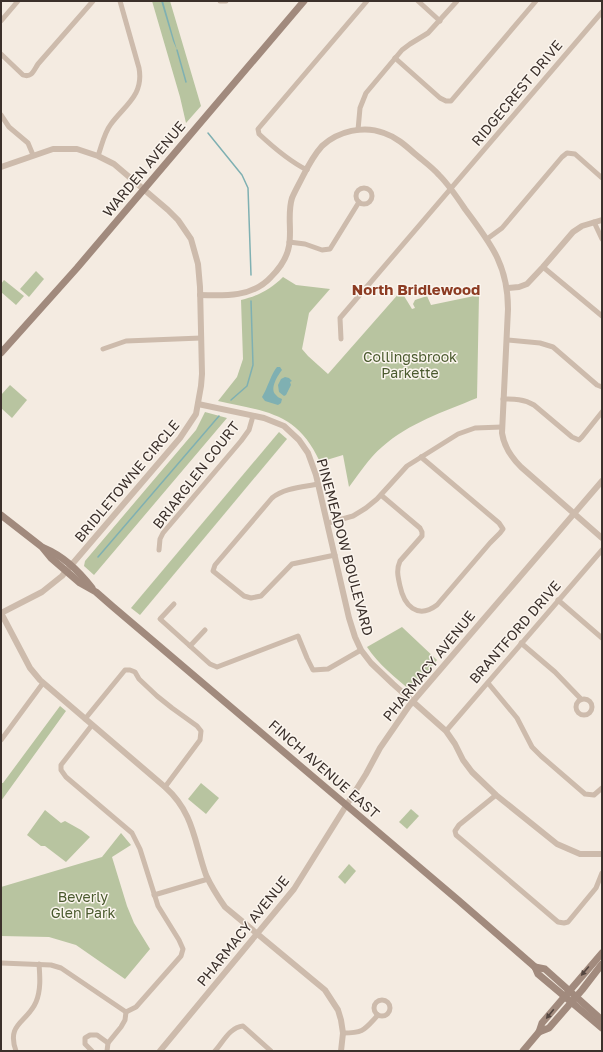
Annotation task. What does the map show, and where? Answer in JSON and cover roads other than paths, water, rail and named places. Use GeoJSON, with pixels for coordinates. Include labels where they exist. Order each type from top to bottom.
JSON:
{"type":"FeatureCollection","features":[{"type":"Feature","properties":{"kind":"main road","name":"WARDEN AVENUE"},"geometry":{"type":"LineString","coordinates":[[1,353],[77,268],[304,1]]}},
{"type":"Feature","properties":{"kind":"main road","name":"FINCH AVENUE EAST"},"geometry":{"type":"LineString","coordinates":[[1,515],[42,547],[51,558],[80,583],[96,592]]}},
{"type":"Feature","properties":{"kind":"main road","name":"FINCH AVENUE EAST"},"geometry":{"type":"LineString","coordinates":[[42,547],[52,551],[72,566],[96,592],[534,967],[538,974],[564,996],[573,1000],[602,1020]]}},
{"type":"Feature","properties":{"kind":"main road"},"geometry":{"type":"LineString","coordinates":[[523,1051],[539,1032],[542,1023],[602,953]]}},
{"type":"Feature","properties":{"kind":"main road"},"geometry":{"type":"LineString","coordinates":[[539,1032],[548,1028],[602,964]]}},
{"type":"Feature","properties":{"kind":"main road","name":"FINCH AVENUE EAST"},"geometry":{"type":"LineString","coordinates":[[534,967],[545,969],[569,990],[573,1000],[602,1028]]}},
{"type":"Feature","properties":{"kind":"street"},"geometry":{"type":"LineString","coordinates":[[1,21],[18,1]]}},
{"type":"Feature","properties":{"kind":"street"},"geometry":{"type":"LineString","coordinates":[[1,54],[23,75],[32,74],[38,64],[93,1]]}},
{"type":"Feature","properties":{"kind":"street"},"geometry":{"type":"LineString","coordinates":[[98,156],[107,130],[139,89],[139,68],[120,1]]}},
{"type":"Feature","properties":{"kind":"street"},"geometry":{"type":"LineString","coordinates":[[220,1],[226,1]]}},
{"type":"Feature","properties":{"kind":"street"},"geometry":{"type":"LineString","coordinates":[[306,170],[284,156],[260,134],[258,129],[368,1]]}},
{"type":"Feature","properties":{"kind":"street"},"geometry":{"type":"LineString","coordinates":[[418,1],[440,21]]}},
{"type":"Feature","properties":{"kind":"street"},"geometry":{"type":"LineString","coordinates":[[358,130],[360,108],[366,93],[402,50],[428,33],[457,1]]}},
{"type":"Feature","properties":{"kind":"street"},"geometry":{"type":"LineString","coordinates":[[395,58],[440,98],[446,101],[451,101],[536,1]]}},
{"type":"Feature","properties":{"kind":"street","name":"RIDGECREST DRIVE"},"geometry":{"type":"LineString","coordinates":[[341,339],[340,318],[602,12]]}},
{"type":"Feature","properties":{"kind":"street"},"geometry":{"type":"LineString","coordinates":[[1,115],[9,127],[28,143],[33,155]]}},
{"type":"Feature","properties":{"kind":"street"},"geometry":{"type":"LineString","coordinates":[[200,295],[238,294],[250,292],[270,279],[281,266],[288,251],[289,218],[292,200],[312,158],[324,145],[341,134],[358,130],[378,131],[399,140],[437,173],[451,189],[487,239],[499,260],[508,288],[507,340],[502,427],[504,443],[513,459],[521,467],[602,538]]}},
{"type":"Feature","properties":{"kind":"street","name":"BRIDLETOWNE CIRCLE"},"geometry":{"type":"LineString","coordinates":[[1,167],[53,149],[77,149],[98,156],[114,164],[172,213],[191,239],[198,264],[202,374],[196,414],[180,438],[67,572],[42,592],[1,613]]}},
{"type":"Feature","properties":{"kind":"street"},"geometry":{"type":"LineString","coordinates":[[487,239],[502,228],[562,157],[568,153],[575,154],[602,178]]}},
{"type":"Feature","properties":{"kind":"street"},"geometry":{"type":"LineString","coordinates":[[289,242],[305,244],[322,250],[330,249],[359,202]]}},
{"type":"Feature","properties":{"kind":"street"},"geometry":{"type":"LineString","coordinates":[[508,288],[519,287],[527,284],[573,232],[582,226],[602,220]]}},
{"type":"Feature","properties":{"kind":"street"},"geometry":{"type":"LineString","coordinates":[[594,222],[602,239]]}},
{"type":"Feature","properties":{"kind":"street"},"geometry":{"type":"LineString","coordinates":[[543,267],[602,316]]}},
{"type":"Feature","properties":{"kind":"street"},"geometry":{"type":"LineString","coordinates":[[103,349],[126,341],[201,338]]}},
{"type":"Feature","properties":{"kind":"street"},"geometry":{"type":"LineString","coordinates":[[507,340],[540,343],[553,347],[602,387]]}},
{"type":"Feature","properties":{"kind":"street"},"geometry":{"type":"LineString","coordinates":[[503,399],[529,401],[577,440],[582,438],[602,412]]}},
{"type":"Feature","properties":{"kind":"street","name":"PINEMEADOW BOULEVARD"},"geometry":{"type":"LineString","coordinates":[[198,404],[277,423],[294,435],[308,453],[318,484],[349,618],[361,650],[375,668],[446,731],[472,772],[496,795],[557,844],[580,854],[602,856]]}},
{"type":"Feature","properties":{"kind":"street","name":"BRIARGLEN COURT"},"geometry":{"type":"LineString","coordinates":[[159,550],[160,539],[163,533],[241,441],[248,430],[253,416]]}},
{"type":"Feature","properties":{"kind":"street"},"geometry":{"type":"LineString","coordinates":[[328,523],[353,516],[366,508],[381,495],[402,470],[463,431],[475,428],[502,427]]}},
{"type":"Feature","properties":{"kind":"street"},"geometry":{"type":"LineString","coordinates":[[381,495],[420,528],[422,532],[422,536],[400,561],[397,573],[401,593],[405,603],[417,610],[425,611],[432,609],[503,529],[499,523],[421,457]]}},
{"type":"Feature","properties":{"kind":"street","name":"PHARMACY AVENUE"},"geometry":{"type":"LineString","coordinates":[[160,1051],[294,889],[380,748],[412,702],[602,480]]}},
{"type":"Feature","properties":{"kind":"street"},"geometry":{"type":"LineString","coordinates":[[318,484],[287,490],[272,498],[215,565],[213,571],[244,596],[257,597],[262,596],[292,564],[335,554]]}},
{"type":"Feature","properties":{"kind":"street","name":"BRANTFORD DRIVE"},"geometry":{"type":"LineString","coordinates":[[446,731],[602,550]]}},
{"type":"Feature","properties":{"kind":"street"},"geometry":{"type":"LineString","coordinates":[[558,600],[602,638]]}},
{"type":"Feature","properties":{"kind":"street"},"geometry":{"type":"LineString","coordinates":[[174,604],[160,620],[210,664],[217,667],[298,636],[313,670],[328,669],[361,650]]}},
{"type":"Feature","properties":{"kind":"street"},"geometry":{"type":"LineString","coordinates":[[1,613],[30,668],[43,683],[165,787],[177,800],[190,822],[208,879],[225,907],[325,990],[338,1010],[343,1033],[341,1051]]}},
{"type":"Feature","properties":{"kind":"street"},"geometry":{"type":"LineString","coordinates":[[190,646],[205,630]]}},
{"type":"Feature","properties":{"kind":"street"},"geometry":{"type":"LineString","coordinates":[[522,643],[555,672],[581,699]]}},
{"type":"Feature","properties":{"kind":"street"},"geometry":{"type":"LineString","coordinates":[[85,719],[125,670],[135,672],[139,679],[149,688],[172,708],[197,726],[201,731],[200,740],[165,787]]}},
{"type":"Feature","properties":{"kind":"street"},"geometry":{"type":"LineString","coordinates":[[1,740],[43,683]]}},
{"type":"Feature","properties":{"kind":"street"},"geometry":{"type":"LineString","coordinates":[[488,683],[517,718],[530,743],[541,756],[585,794],[594,795],[602,788]]}},
{"type":"Feature","properties":{"kind":"street"},"geometry":{"type":"LineString","coordinates":[[92,725],[62,765],[61,770],[132,833],[140,849],[154,896],[164,917],[183,949],[181,956],[136,1007],[126,1012]]}},
{"type":"Feature","properties":{"kind":"street"},"geometry":{"type":"LineString","coordinates":[[496,795],[459,825],[455,831],[456,835],[558,922],[564,924],[568,922],[596,888],[602,872]]}},
{"type":"Feature","properties":{"kind":"street"},"geometry":{"type":"LineString","coordinates":[[154,896],[208,879]]}},
{"type":"Feature","properties":{"kind":"street"},"geometry":{"type":"LineString","coordinates":[[1,963],[51,965],[61,968],[126,1012]]}},
{"type":"Feature","properties":{"kind":"street"},"geometry":{"type":"LineString","coordinates":[[16,1051],[13,1033],[35,1004],[38,997],[40,985],[39,964]]}},
{"type":"Feature","properties":{"kind":"street"},"geometry":{"type":"LineString","coordinates":[[107,1051],[108,1043],[125,1020],[126,1012]]}},
{"type":"Feature","properties":{"kind":"street"},"geometry":{"type":"LineString","coordinates":[[343,1033],[358,1033],[364,1030],[378,1015]]}},
{"type":"Feature","properties":{"kind":"street"},"geometry":{"type":"LineString","coordinates":[[215,1051],[232,1030],[242,1026],[271,1051]]}},
{"type":"Feature","properties":{"kind":"street"},"geometry":{"type":"LineString","coordinates":[[92,1051],[85,1044],[85,1038],[90,1035],[97,1035],[108,1043]]}},
{"type":"Feature","properties":{"kind":"water"},"geometry":{"type":"Polygon","coordinates":[[[161,1],[163,1],[177,50],[173,41],[161,1]]]}},
{"type":"Feature","properties":{"kind":"water"},"geometry":{"type":"Polygon","coordinates":[[[277,367],[280,367],[282,370],[276,379],[273,389],[277,396],[282,399],[281,403],[278,405],[265,401],[262,397],[277,367]]]}},
{"type":"Feature","properties":{"kind":"water"},"geometry":{"type":"Polygon","coordinates":[[[285,377],[292,381],[290,382],[291,385],[286,395],[284,396],[279,392],[278,385],[281,379],[285,377]]]}},
{"type":"Feature","properties":{"kind":"waterway"},"geometry":{"type":"LineString","coordinates":[[177,50],[186,82]]}},
{"type":"Feature","properties":{"kind":"waterway"},"geometry":{"type":"LineString","coordinates":[[208,133],[242,175],[248,188],[251,275]]}},
{"type":"Feature","properties":{"kind":"waterway"},"geometry":{"type":"LineString","coordinates":[[231,400],[247,386],[253,365],[251,301]]}},
{"type":"Feature","properties":{"kind":"waterway"},"geometry":{"type":"LineString","coordinates":[[98,557],[219,416]]}},
{"type":"Feature","properties":{"kind":"district","name":"North Bridlewood"},"geometry":{"type":"Point","coordinates":[416,290]}},
{"type":"Feature","properties":{"kind":"park label","name":"Collingsbrook Parkette"},"geometry":{"type":"Point","coordinates":[410,366]}},
{"type":"Feature","properties":{"kind":"park label","name":"Beverly Glen Park"},"geometry":{"type":"Point","coordinates":[83,906]}}]}
